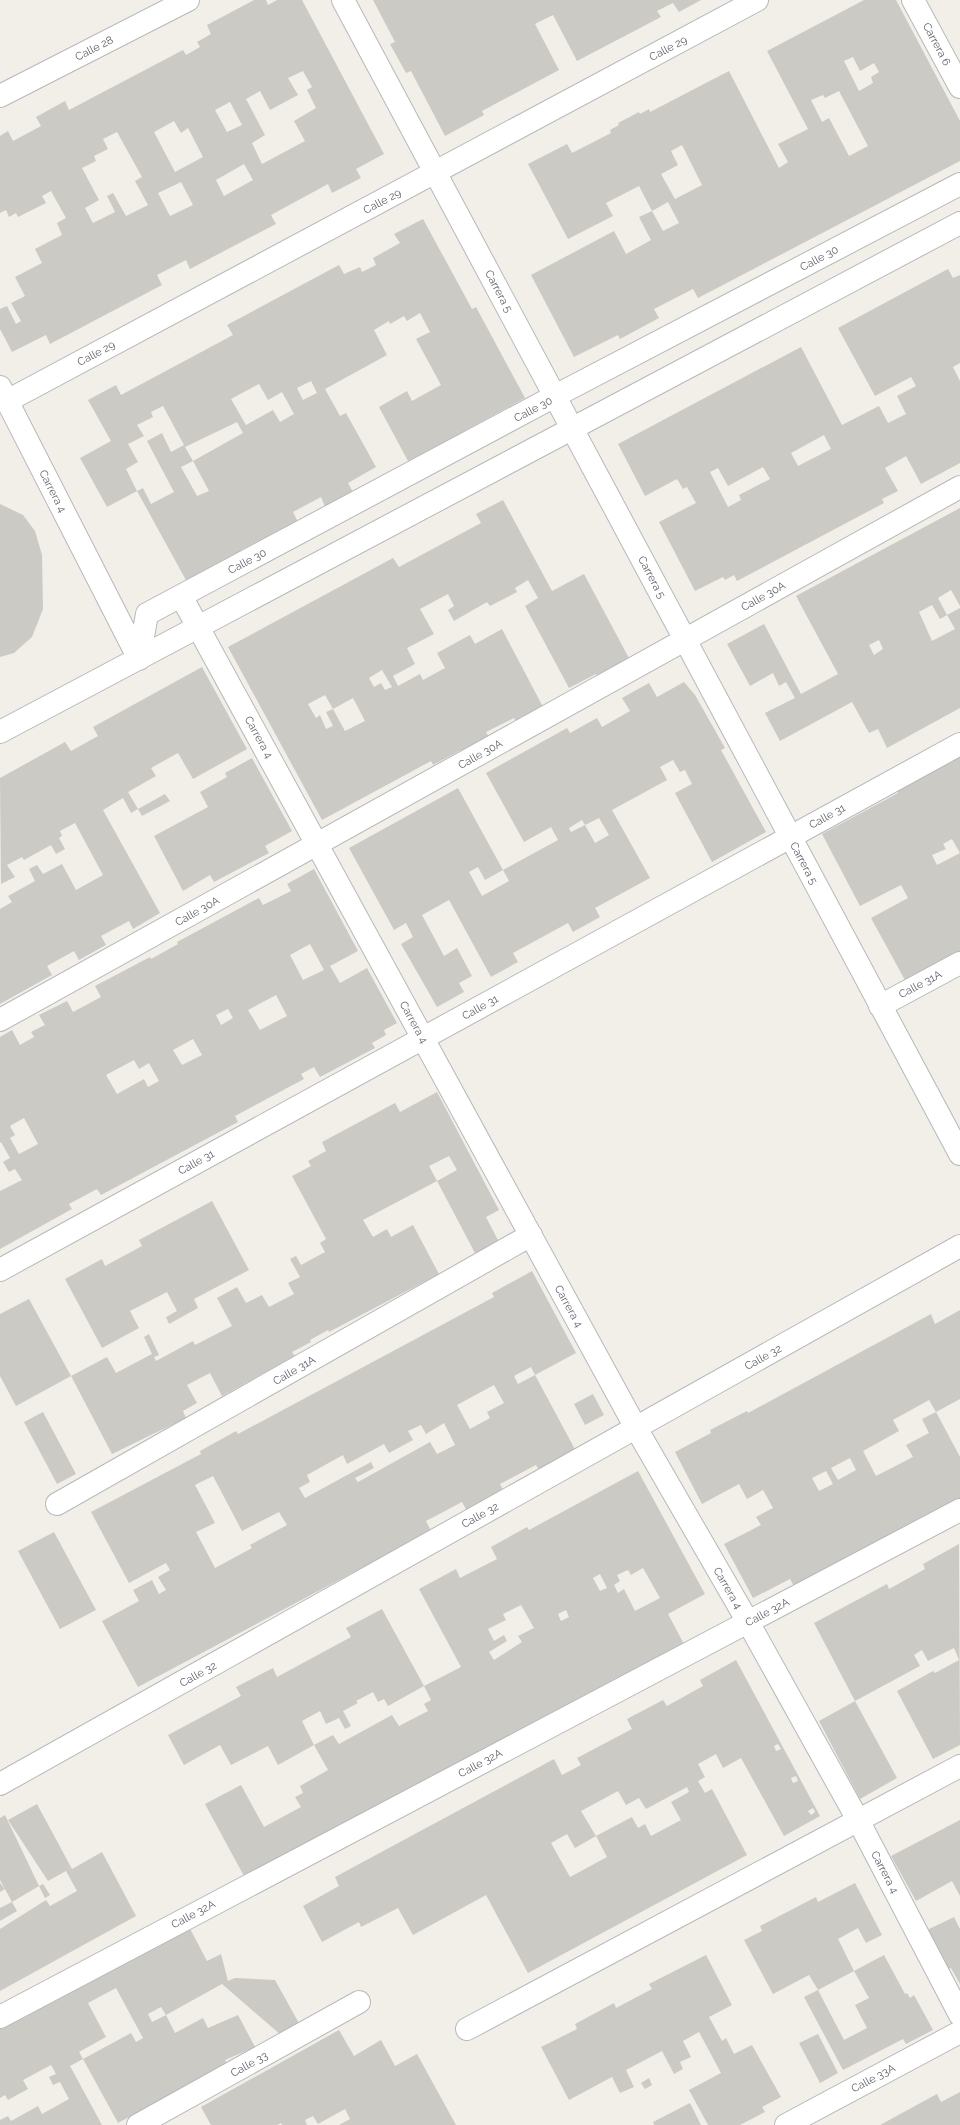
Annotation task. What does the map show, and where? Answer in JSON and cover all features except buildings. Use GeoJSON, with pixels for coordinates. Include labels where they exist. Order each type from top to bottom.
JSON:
{"type":"FeatureCollection","features":[{"type":"Feature","properties":{"kind":"street","name":"Calle 28"},"geometry":{"type":"LineString","coordinates":[[0,96],[188,0]]}},
{"type":"Feature","properties":{"kind":"street","name":"Carrera 5"},"geometry":{"type":"LineString","coordinates":[[343,0],[960,1154]]}},
{"type":"Feature","properties":{"kind":"street","name":"Calle 29"},"geometry":{"type":"LineString","coordinates":[[4,394],[435,172],[757,0]]}},
{"type":"Feature","properties":{"kind":"street","name":"Carrera 6"},"geometry":{"type":"LineString","coordinates":[[914,0],[960,87]]}},
{"type":"Feature","properties":{"kind":"street","name":"Calle 30"},"geometry":{"type":"LineString","coordinates":[[138,659],[147,614],[555,396],[960,184]]}},
{"type":"Feature","properties":{"kind":"street"},"geometry":{"type":"LineString","coordinates":[[0,732],[960,222]]}},
{"type":"Feature","properties":{"kind":"street","name":"Carrera 4"},"geometry":{"type":"LineString","coordinates":[[4,394],[138,659]]}},
{"type":"Feature","properties":{"kind":"street","name":"Calle 30A"},"geometry":{"type":"LineString","coordinates":[[0,1020],[960,487]]}},
{"type":"Feature","properties":{"kind":"street","name":"Carrera 4"},"geometry":{"type":"LineString","coordinates":[[181,596],[636,1428],[748,1622],[858,1820],[960,2015]]}},
{"type":"Feature","properties":{"kind":"street","name":"Calle 31"},"geometry":{"type":"LineString","coordinates":[[0,1270],[960,744]]}},
{"type":"Feature","properties":{"kind":"street","name":"Calle 31A"},"geometry":{"type":"LineString","coordinates":[[880,1006],[960,963]]}},
{"type":"Feature","properties":{"kind":"street","name":"Calle 31A"},"geometry":{"type":"LineString","coordinates":[[57,1504],[530,1235]]}},
{"type":"Feature","properties":{"kind":"street","name":"Calle 32"},"geometry":{"type":"LineString","coordinates":[[0,1784],[960,1246]]}},
{"type":"Feature","properties":{"kind":"street","name":"Calle 32A"},"geometry":{"type":"LineString","coordinates":[[0,2017],[960,1510]]}},
{"type":"Feature","properties":{"kind":"street"},"geometry":{"type":"LineString","coordinates":[[467,2029],[960,1766]]}},
{"type":"Feature","properties":{"kind":"street","name":"Calle 33"},"geometry":{"type":"LineString","coordinates":[[138,2125],[359,2002]]}},
{"type":"Feature","properties":{"kind":"street","name":"Calle 33A"},"geometry":{"type":"LineString","coordinates":[[786,2125],[960,2032]]}}]}
